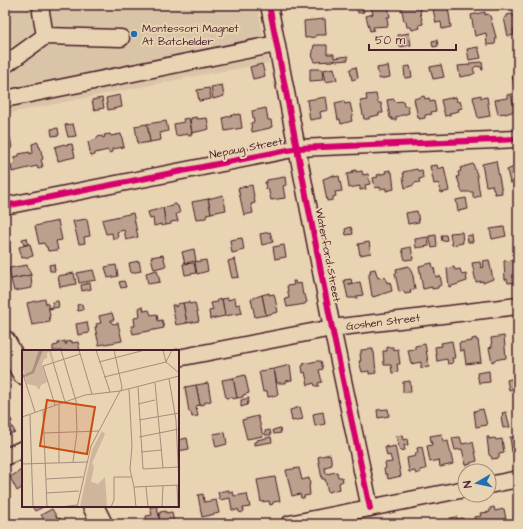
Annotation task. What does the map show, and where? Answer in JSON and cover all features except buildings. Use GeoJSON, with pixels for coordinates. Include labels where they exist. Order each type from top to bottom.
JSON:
{"type":"FeatureCollection","features":[{"type":"Feature","properties":{"kind":"main road"},"geometry":{"type":"LineString","coordinates":[[5,341],[22,372]]}},
{"type":"Feature","properties":{"kind":"main road"},"geometry":{"type":"LineString","coordinates":[[93,507],[102,524]]}},
{"type":"Feature","properties":{"kind":"street","name":"Waterford Street"},"geometry":{"type":"LineString","coordinates":[[269,5],[332,328],[370,508]]}},
{"type":"Feature","properties":{"kind":"street"},"geometry":{"type":"LineString","coordinates":[[41,12],[45,36]]}},
{"type":"Feature","properties":{"kind":"street"},"geometry":{"type":"LineString","coordinates":[[5,65],[45,36],[121,38]]}},
{"type":"Feature","properties":{"kind":"street"},"geometry":{"type":"LineString","coordinates":[[5,99],[276,44]]}},
{"type":"Feature","properties":{"kind":"street","name":"Nepaug Street"},"geometry":{"type":"LineString","coordinates":[[5,206],[298,148],[518,139]]}},
{"type":"Feature","properties":{"kind":"street","name":"Goshen Street"},"geometry":{"type":"LineString","coordinates":[[179,358],[332,328],[518,306]]}},
{"type":"Feature","properties":{"kind":"street"},"geometry":{"type":"LineString","coordinates":[[5,457],[22,449]]}},
{"type":"Feature","properties":{"kind":"street"},"geometry":{"type":"LineString","coordinates":[[497,483],[518,479]]}},
{"type":"Feature","properties":{"kind":"street"},"geometry":{"type":"LineString","coordinates":[[290,524],[457,491]]}},
{"type":"Feature","properties":{"kind":"shaded area","name":"Montessori Magnet At Batchelder"},"geometry":{"type":"Polygon","coordinates":[[[5,5],[257,5],[269,63],[195,76],[5,114],[5,5]]]}},
{"type":"Feature","properties":{"kind":"cycle path"},"geometry":{"type":"LineString","coordinates":[[269,5],[332,328],[370,508]]}},
{"type":"Feature","properties":{"kind":"cycle path"},"geometry":{"type":"LineString","coordinates":[[5,206],[298,148],[518,139]]}},
{"type":"Feature","properties":{"kind":"place","name":"Montessori Magnet At Batchelder"},"geometry":{"type":"Point","coordinates":[134,34]}}]}
